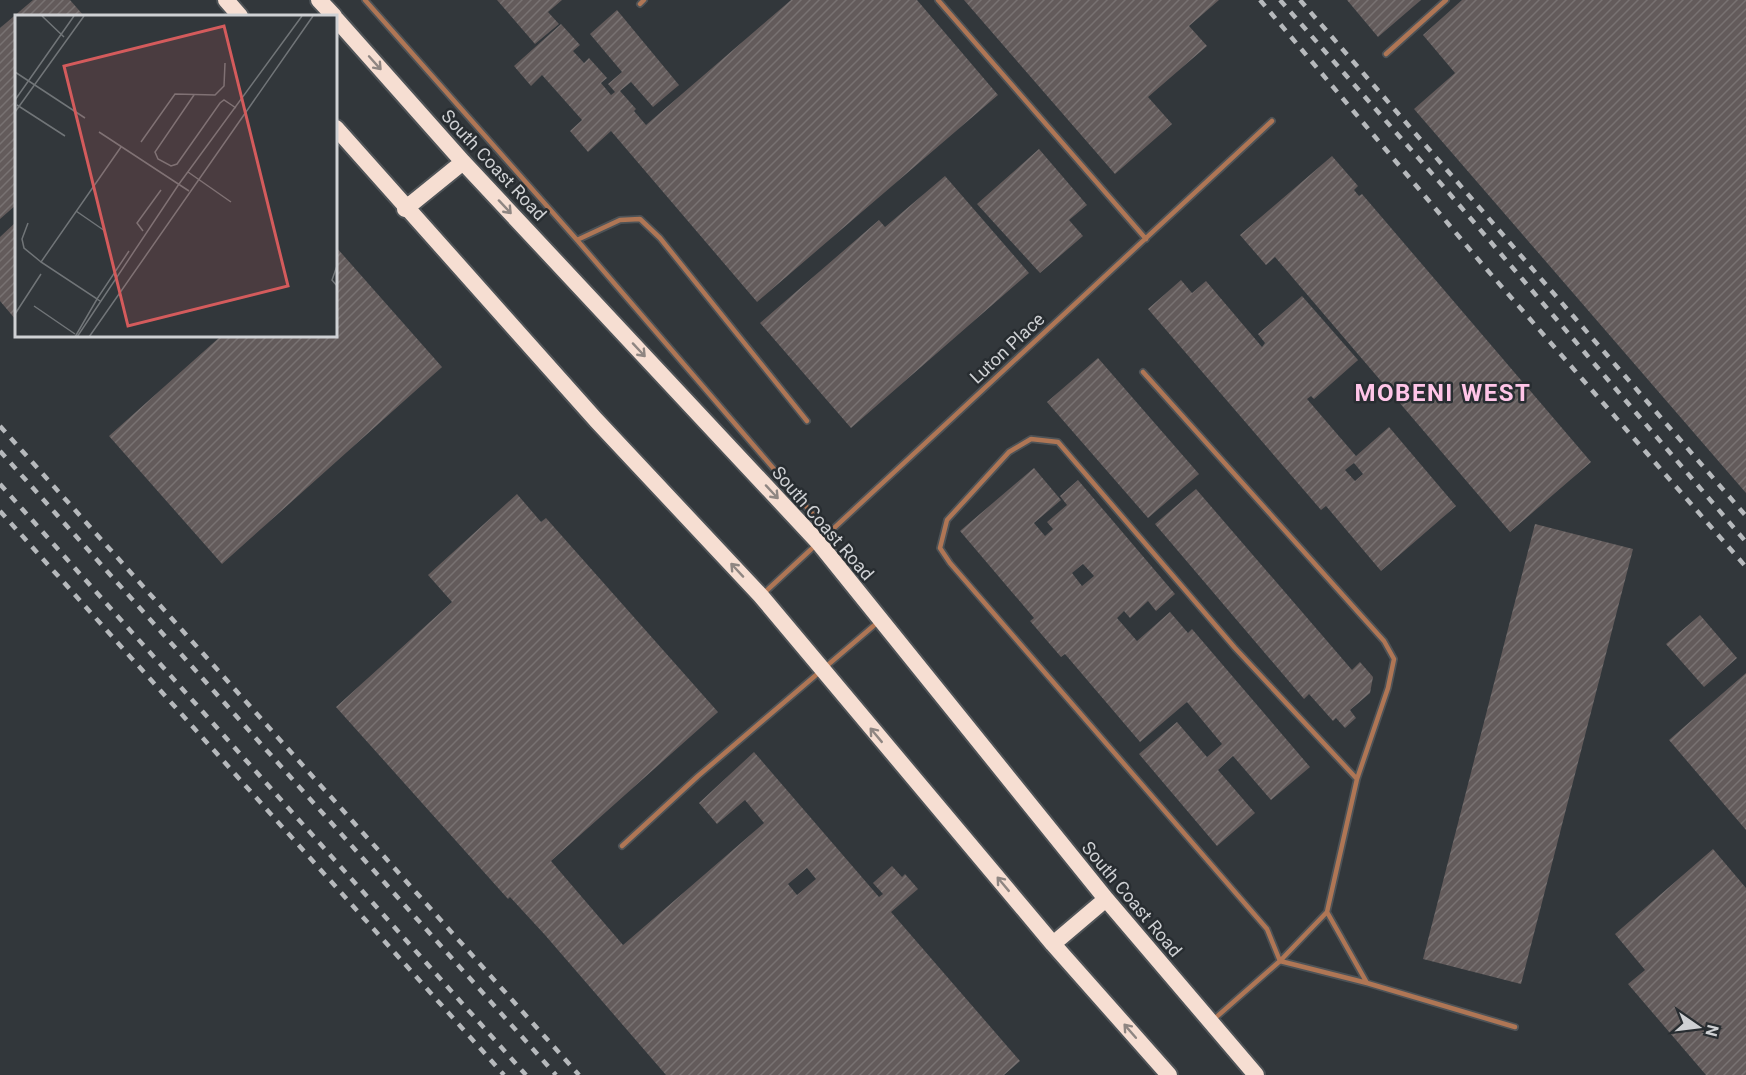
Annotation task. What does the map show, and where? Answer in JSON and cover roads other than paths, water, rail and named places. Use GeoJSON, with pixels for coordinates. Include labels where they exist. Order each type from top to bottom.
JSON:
{"type":"FeatureCollection","features":[{"type":"Feature","properties":{"kind":"highway"},"geometry":{"type":"LineString","coordinates":[[226,0],[239,15]]}},
{"type":"Feature","properties":{"kind":"highway","name":"South Coast Road"},"geometry":{"type":"LineString","coordinates":[[319,0],[332,15]]}},
{"type":"Feature","properties":{"kind":"highway","name":"South Coast Road"},"geometry":{"type":"LineString","coordinates":[[338,21],[463,162],[824,538],[880,620],[1106,899],[1256,1075]]}},
{"type":"Feature","properties":{"kind":"highway"},"geometry":{"type":"LineString","coordinates":[[338,130],[405,209],[596,420],[761,596],[1053,944],[1169,1075]]}},
{"type":"Feature","properties":{"kind":"highway"},"geometry":{"type":"LineString","coordinates":[[405,209],[463,162]]}},
{"type":"Feature","properties":{"kind":"highway"},"geometry":{"type":"LineString","coordinates":[[1053,944],[1106,899]]}},
{"type":"Feature","properties":{"kind":"lane"},"geometry":{"type":"LineString","coordinates":[[365,0],[577,240],[824,538]]}},
{"type":"Feature","properties":{"kind":"lane"},"geometry":{"type":"LineString","coordinates":[[938,0],[1146,239]]}},
{"type":"Feature","properties":{"kind":"lane"},"geometry":{"type":"LineString","coordinates":[[1386,54],[1446,0]]}},
{"type":"Feature","properties":{"kind":"lane","name":"Luton Place"},"geometry":{"type":"LineString","coordinates":[[761,596],[1272,121]]}},
{"type":"Feature","properties":{"kind":"lane"},"geometry":{"type":"LineString","coordinates":[[577,240],[631,218],[640,219],[649,225],[807,421]]}},
{"type":"Feature","properties":{"kind":"lane"},"geometry":{"type":"LineString","coordinates":[[1143,372],[1384,641],[1394,659],[1357,779],[1327,912],[1280,960],[1210,1022]]}},
{"type":"Feature","properties":{"kind":"lane"},"geometry":{"type":"LineString","coordinates":[[1280,960],[1267,929],[950,563],[940,548],[946,520],[1009,452],[1031,439],[1058,442],[1236,648],[1357,779]]}},
{"type":"Feature","properties":{"kind":"lane"},"geometry":{"type":"LineString","coordinates":[[622,846],[820,669],[880,620]]}},
{"type":"Feature","properties":{"kind":"lane"},"geometry":{"type":"LineString","coordinates":[[1327,912],[1367,983]]}},
{"type":"Feature","properties":{"kind":"lane"},"geometry":{"type":"LineString","coordinates":[[1280,960],[1515,1027]]}},
{"type":"Feature","properties":{"kind":"railway"},"geometry":{"type":"LineString","coordinates":[[1260,0],[1482,264],[1746,567]]}},
{"type":"Feature","properties":{"kind":"railway"},"geometry":{"type":"LineString","coordinates":[[1280,0],[1449,193],[1746,542]]}},
{"type":"Feature","properties":{"kind":"railway"},"geometry":{"type":"LineString","coordinates":[[1300,0],[1746,516]]}},
{"type":"Feature","properties":{"kind":"railway"},"geometry":{"type":"LineString","coordinates":[[0,426],[579,1075]]}},
{"type":"Feature","properties":{"kind":"railway"},"geometry":{"type":"LineString","coordinates":[[0,451],[556,1075]]}},
{"type":"Feature","properties":{"kind":"railway"},"geometry":{"type":"LineString","coordinates":[[0,484],[526,1075]]}},
{"type":"Feature","properties":{"kind":"railway"},"geometry":{"type":"LineString","coordinates":[[0,511],[504,1075]]}},
{"type":"Feature","properties":{"kind":"district","name":"MOBENI WEST"},"geometry":{"type":"Point","coordinates":[1443,393]}}]}
